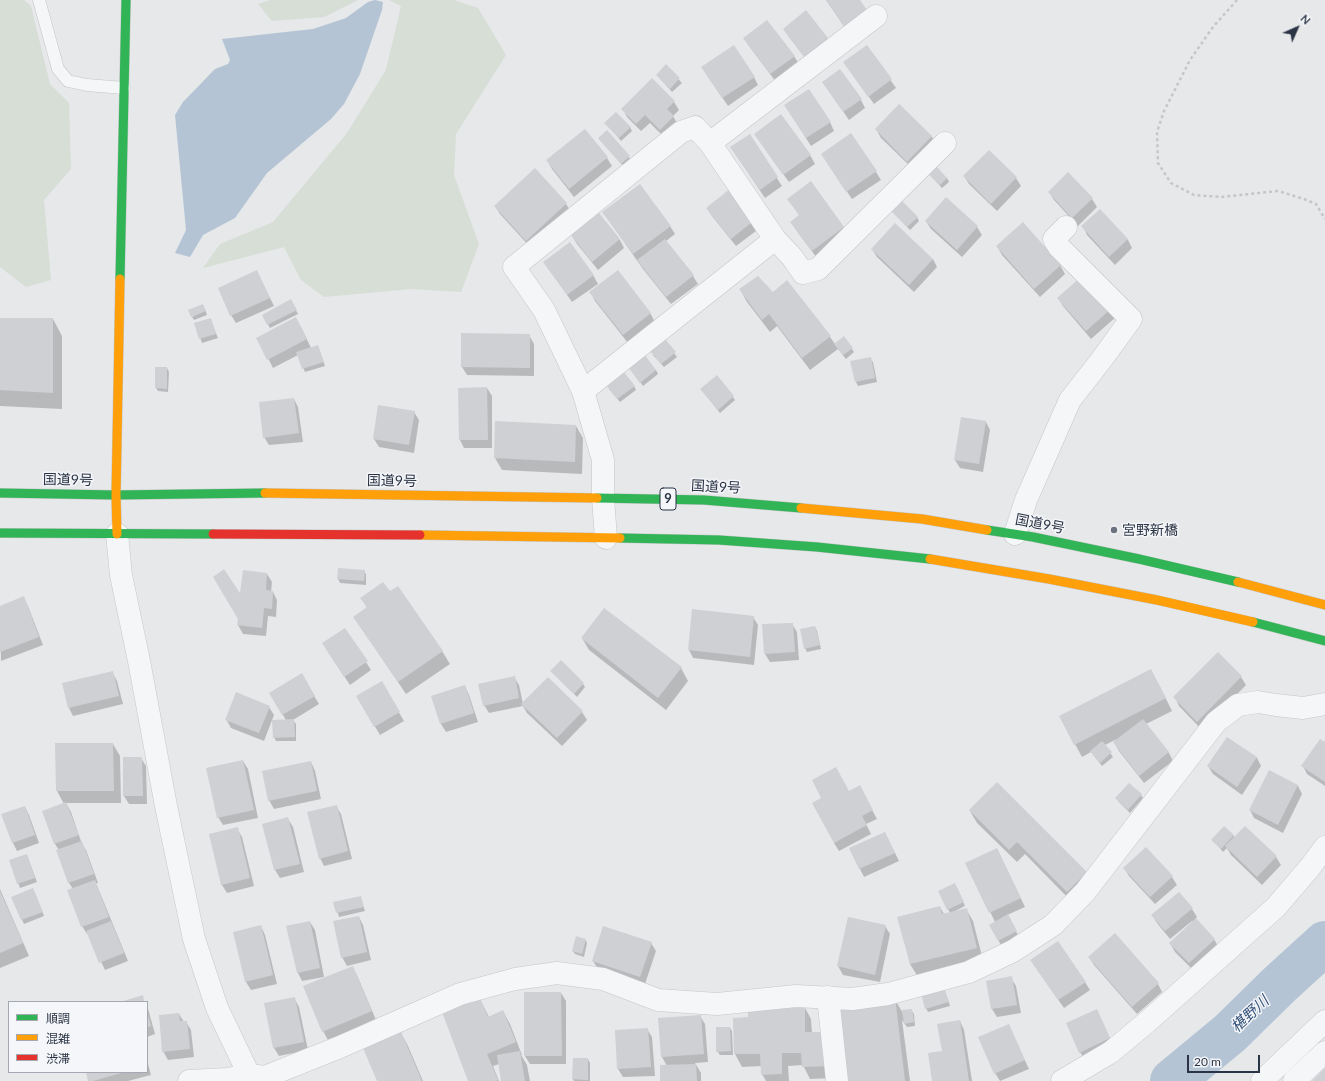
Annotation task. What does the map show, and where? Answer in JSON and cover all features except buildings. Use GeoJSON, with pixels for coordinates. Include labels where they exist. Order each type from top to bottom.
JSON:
{"type":"FeatureCollection","features":[{"type":"Feature","properties":{"kind":"main road"},"geometry":{"type":"LineString","coordinates":[[117,534],[116,495],[126,0]]}},
{"type":"Feature","properties":{"kind":"main road","name":"国道9号"},"geometry":{"type":"LineString","coordinates":[[0,493],[116,495],[294,493],[603,498],[704,500],[807,508],[922,519],[1015,534],[1139,559],[1239,582],[1325,605]]}},
{"type":"Feature","properties":{"kind":"main road"},"geometry":{"type":"LineString","coordinates":[[0,533],[415,535],[606,538],[719,540],[817,547],[936,560],[1050,579],[1157,600],[1325,641]]}},
{"type":"Feature","properties":{"kind":"street"},"geometry":{"type":"LineString","coordinates":[[710,143],[876,16]]}},
{"type":"Feature","properties":{"kind":"street"},"geometry":{"type":"LineString","coordinates":[[606,538],[603,498],[603,460],[583,391],[544,310],[514,267],[681,132],[695,127],[710,143],[775,239],[792,256],[803,273],[818,269],[945,144]]}},
{"type":"Feature","properties":{"kind":"street"},"geometry":{"type":"LineString","coordinates":[[1015,534],[1026,500],[1070,400],[1131,319],[1059,247],[1054,239],[1066,227]]}},
{"type":"Feature","properties":{"kind":"street"},"geometry":{"type":"LineString","coordinates":[[583,391],[775,239]]}},
{"type":"Feature","properties":{"kind":"street"},"geometry":{"type":"LineString","coordinates":[[117,534],[121,575],[139,661],[166,806],[194,939],[217,1008],[250,1078]]}},
{"type":"Feature","properties":{"kind":"street"},"geometry":{"type":"LineString","coordinates":[[189,1081],[265,1077],[340,1047],[460,994],[515,979],[557,973],[603,979],[658,1000],[717,1004],[796,996],[852,998],[888,994],[969,972],[1013,952],[1053,925],[1085,892],[1216,722],[1238,705],[1258,702],[1303,708],[1325,704]]}},
{"type":"Feature","properties":{"kind":"street"},"geometry":{"type":"LineString","coordinates":[[1062,1081],[1111,1052],[1276,907],[1325,847]]}},
{"type":"Feature","properties":{"kind":"street"},"geometry":{"type":"LineString","coordinates":[[828,997],[836,1081]]}},
{"type":"Feature","properties":{"kind":"street"},"geometry":{"type":"LineString","coordinates":[[1262,1081],[1325,1021]]}},
{"type":"Feature","properties":{"kind":"street"},"geometry":{"type":"LineString","coordinates":[[1294,1081],[1325,1052]]}},
{"type":"Feature","properties":{"kind":"lane"},"geometry":{"type":"LineString","coordinates":[[39,0],[58,69],[68,81],[87,85],[124,88]]}},
{"type":"Feature","properties":{"kind":"path"},"geometry":{"type":"LineString","coordinates":[[1237,0],[1213,27],[1190,60],[1164,111],[1158,132],[1158,163],[1172,183],[1194,195],[1221,197],[1278,191],[1316,204],[1325,219]]}},
{"type":"Feature","properties":{"kind":"shaded area"},"geometry":{"type":"Polygon","coordinates":[[[0,0],[24,0],[31,6],[50,84],[69,103],[71,169],[44,200],[51,280],[26,287],[0,267],[0,0]]]}},
{"type":"Feature","properties":{"kind":"shaded area"},"geometry":{"type":"Polygon","coordinates":[[[270,0],[358,0],[324,17],[272,21],[258,4],[270,0]]]}},
{"type":"Feature","properties":{"kind":"shaded area"},"geometry":{"type":"Polygon","coordinates":[[[389,0],[454,0],[478,8],[506,55],[456,134],[454,175],[479,244],[461,292],[411,289],[324,297],[301,280],[284,247],[203,268],[220,244],[273,222],[347,133],[386,70],[401,6],[389,0]]]}},
{"type":"Feature","properties":{"kind":"water"},"geometry":{"type":"Polygon","coordinates":[[[375,0],[383,2],[382,10],[360,74],[344,104],[331,119],[267,173],[235,218],[203,235],[190,257],[175,253],[186,230],[175,115],[183,102],[215,69],[228,64],[230,60],[222,39],[313,29],[346,18],[368,2],[375,0]]]}},
{"type":"Feature","properties":{"kind":"waterway","name":"椹野川"},"geometry":{"type":"LineString","coordinates":[[1172,1081],[1230,1033],[1325,943]]}},
{"type":"Feature","properties":{"kind":"traffic: fast"},"geometry":{"type":"LineString","coordinates":[[120,279],[126,0]]}},
{"type":"Feature","properties":{"kind":"traffic: fast"},"geometry":{"type":"LineString","coordinates":[[0,493],[116,495],[265,493]]}},
{"type":"Feature","properties":{"kind":"traffic: fast"},"geometry":{"type":"LineString","coordinates":[[597,498],[704,500],[801,508]]}},
{"type":"Feature","properties":{"kind":"traffic: fast"},"geometry":{"type":"LineString","coordinates":[[987,530],[1033,537],[1139,559],[1238,582]]}},
{"type":"Feature","properties":{"kind":"traffic: fast"},"geometry":{"type":"LineString","coordinates":[[0,533],[213,534]]}},
{"type":"Feature","properties":{"kind":"traffic: fast"},"geometry":{"type":"LineString","coordinates":[[620,538],[719,540],[817,547],[930,559]]}},
{"type":"Feature","properties":{"kind":"traffic: fast"},"geometry":{"type":"LineString","coordinates":[[1253,622],[1325,641]]}},
{"type":"Feature","properties":{"kind":"traffic: slow"},"geometry":{"type":"LineString","coordinates":[[117,534],[116,495],[120,279]]}},
{"type":"Feature","properties":{"kind":"traffic: slow"},"geometry":{"type":"LineString","coordinates":[[265,493],[597,498]]}},
{"type":"Feature","properties":{"kind":"traffic: slow"},"geometry":{"type":"LineString","coordinates":[[801,508],[922,519],[987,530]]}},
{"type":"Feature","properties":{"kind":"traffic: slow"},"geometry":{"type":"LineString","coordinates":[[420,535],[620,538]]}},
{"type":"Feature","properties":{"kind":"traffic: slow"},"geometry":{"type":"LineString","coordinates":[[930,559],[1049,579],[1157,600],[1253,622]]}},
{"type":"Feature","properties":{"kind":"traffic: slow"},"geometry":{"type":"LineString","coordinates":[[1238,582],[1325,605]]}},
{"type":"Feature","properties":{"kind":"traffic: jam"},"geometry":{"type":"LineString","coordinates":[[213,534],[420,535]]}},
{"type":"Feature","properties":{"kind":"place","name":"宮野新橋"},"geometry":{"type":"Point","coordinates":[1114,530]}}]}
